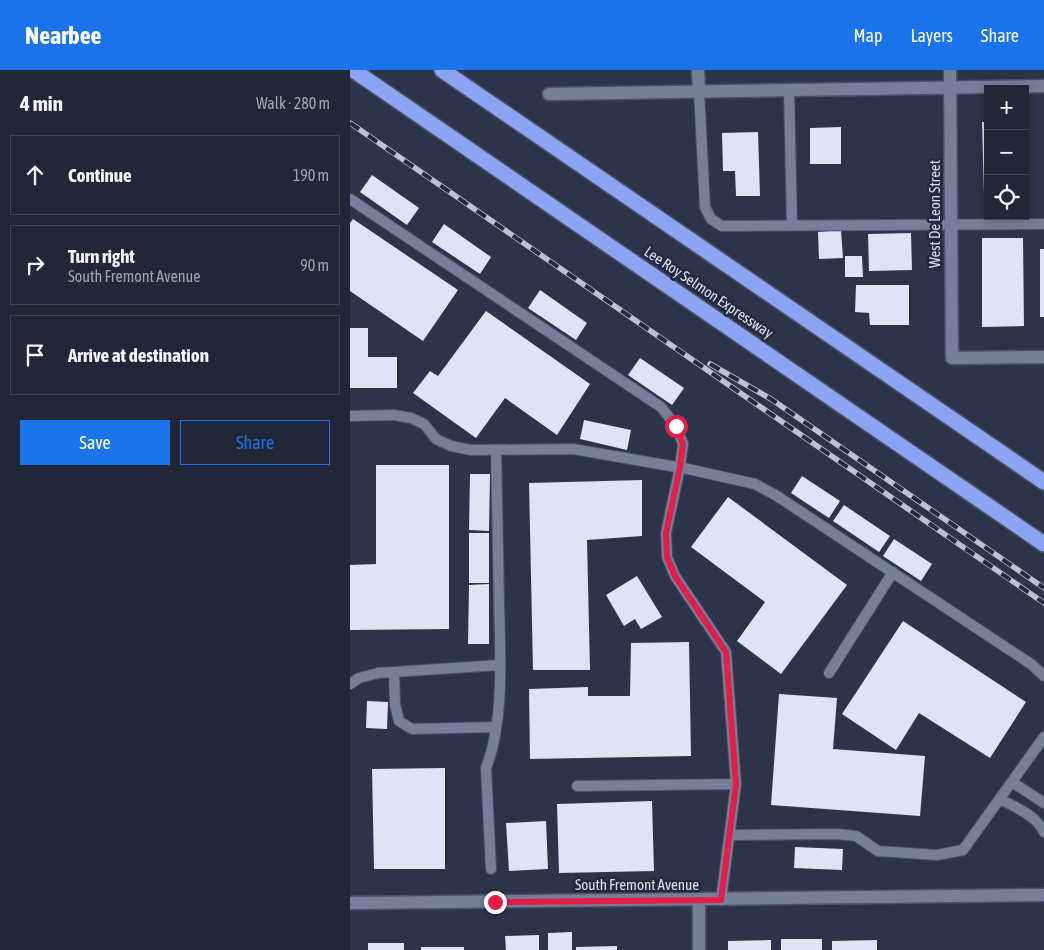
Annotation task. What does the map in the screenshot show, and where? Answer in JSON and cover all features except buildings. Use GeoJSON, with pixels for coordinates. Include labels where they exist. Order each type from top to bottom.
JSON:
{"type":"FeatureCollection","features":[{"type":"Feature","properties":{"kind":"highway","name":"Lee Roy Selmon Expressway"},"geometry":{"type":"LineString","coordinates":[[353,70],[1044,544]]}},
{"type":"Feature","properties":{"kind":"highway"},"geometry":{"type":"LineString","coordinates":[[442,70],[1044,482]]}},
{"type":"Feature","properties":{"kind":"street"},"geometry":{"type":"LineString","coordinates":[[698,70],[699,91]]}},
{"type":"Feature","properties":{"kind":"street","name":"West De Leon Street"},"geometry":{"type":"LineString","coordinates":[[950,70],[952,358],[1044,356]]}},
{"type":"Feature","properties":{"kind":"street"},"geometry":{"type":"LineString","coordinates":[[549,94],[1044,86]]}},
{"type":"Feature","properties":{"kind":"street","name":"South Fremont Avenue"},"geometry":{"type":"LineString","coordinates":[[350,902],[721,900],[1044,895]]}},
{"type":"Feature","properties":{"kind":"street"},"geometry":{"type":"LineString","coordinates":[[699,900],[699,950]]}},
{"type":"Feature","properties":{"kind":"lane"},"geometry":{"type":"LineString","coordinates":[[789,89],[792,226]]}},
{"type":"Feature","properties":{"kind":"lane"},"geometry":{"type":"LineString","coordinates":[[699,91],[702,188],[705,207],[711,220],[722,226],[1044,224]]}},
{"type":"Feature","properties":{"kind":"lane"},"geometry":{"type":"LineString","coordinates":[[350,199],[661,407],[676,426],[683,444],[666,533],[667,557],[675,576],[726,652],[736,784],[721,900]]}},
{"type":"Feature","properties":{"kind":"lane"},"geometry":{"type":"LineString","coordinates":[[350,416],[394,415],[411,418],[424,424],[436,440],[451,446],[471,450],[573,448],[680,467],[755,484],[777,496],[893,572],[1031,664],[1044,676]]}},
{"type":"Feature","properties":{"kind":"lane"},"geometry":{"type":"LineString","coordinates":[[491,869],[486,768],[490,757],[495,727],[500,664],[496,450]]}},
{"type":"Feature","properties":{"kind":"lane"},"geometry":{"type":"LineString","coordinates":[[829,673],[893,572]]}},
{"type":"Feature","properties":{"kind":"lane"},"geometry":{"type":"LineString","coordinates":[[350,684],[359,678],[394,672],[500,664]]}},
{"type":"Feature","properties":{"kind":"lane"},"geometry":{"type":"LineString","coordinates":[[394,672],[395,704],[399,721],[412,729],[495,727]]}},
{"type":"Feature","properties":{"kind":"lane"},"geometry":{"type":"LineString","coordinates":[[730,835],[837,834],[856,836],[878,851],[937,855],[963,850],[1044,738]]}},
{"type":"Feature","properties":{"kind":"lane"},"geometry":{"type":"LineString","coordinates":[[1012,782],[1044,803]]}},
{"type":"Feature","properties":{"kind":"lane"},"geometry":{"type":"LineString","coordinates":[[577,786],[736,784]]}},
{"type":"Feature","properties":{"kind":"lane"},"geometry":{"type":"LineString","coordinates":[[1000,799],[1026,813],[1041,826],[1044,832]]}},
{"type":"Feature","properties":{"kind":"railway"},"geometry":{"type":"LineString","coordinates":[[350,123],[1044,603]]}},
{"type":"Feature","properties":{"kind":"railway"},"geometry":{"type":"LineString","coordinates":[[710,364],[771,399],[1044,588]]}},
{"type":"Feature","properties":{"kind":"route"},"geometry":{"type":"LineString","coordinates":[[495,902],[721,900],[736,784],[726,652],[675,576],[667,557],[666,533],[683,444],[676,426]]}}]}
